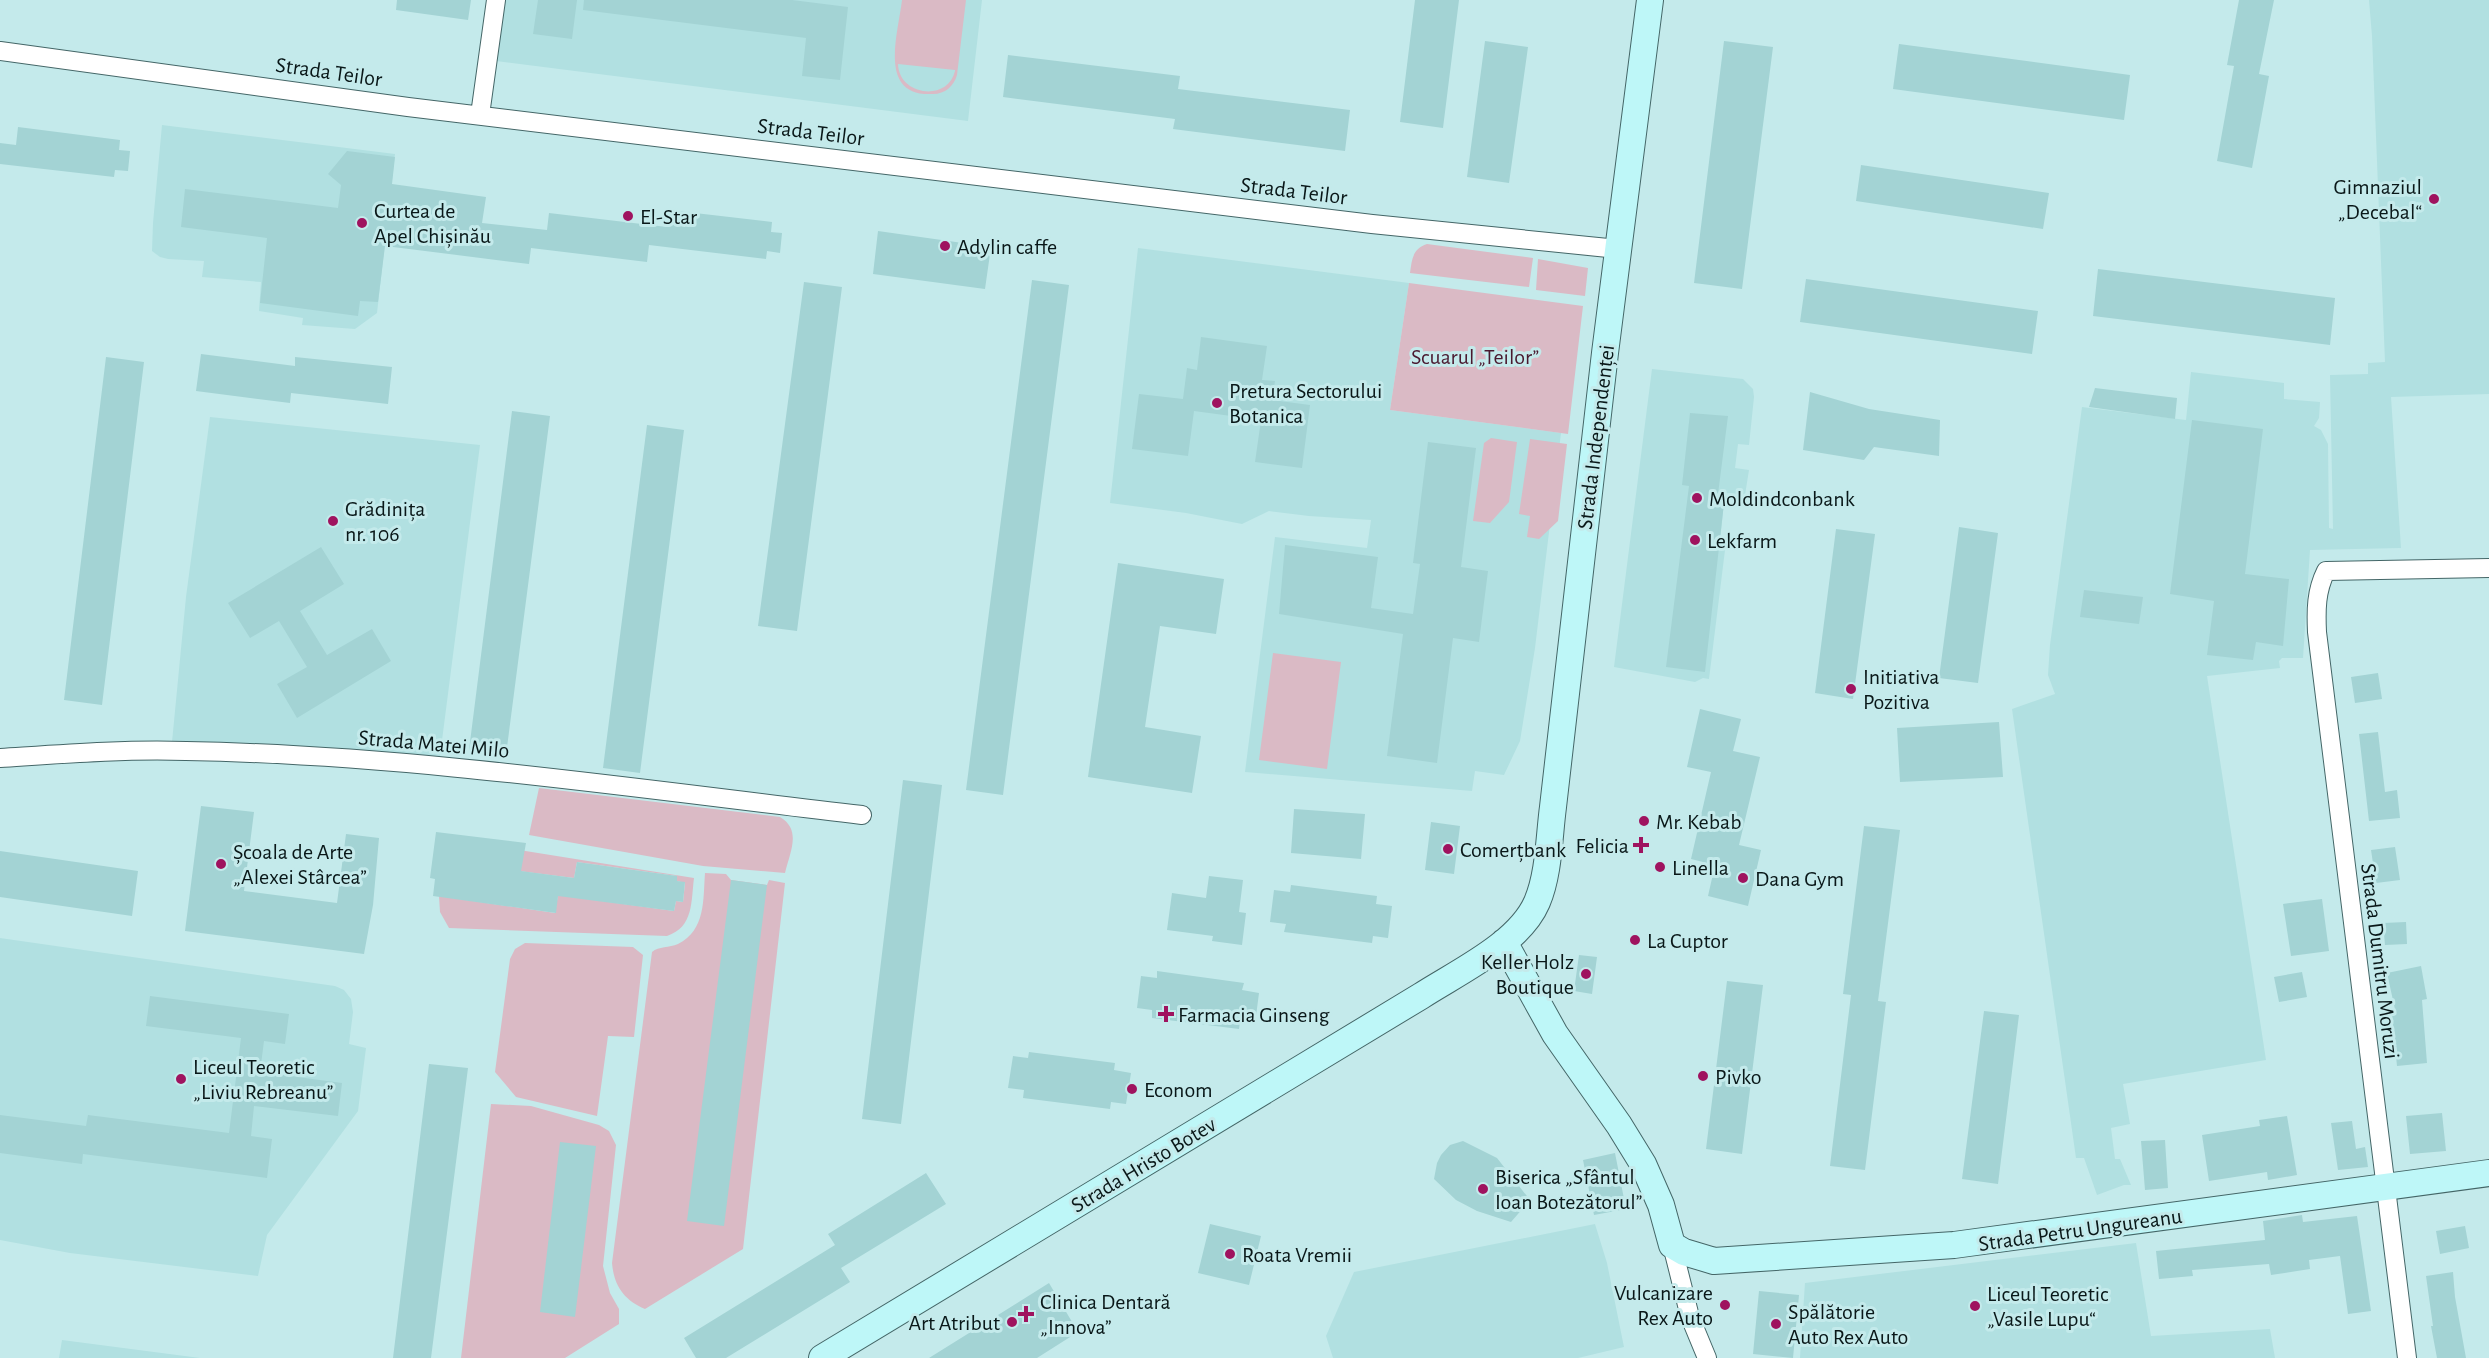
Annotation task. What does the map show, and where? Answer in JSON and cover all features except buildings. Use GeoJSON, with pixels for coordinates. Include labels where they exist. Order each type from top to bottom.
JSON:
{"type":"FeatureCollection","features":[{"type":"Feature","properties":{"kind":"main road","name":"Strada Independenței"},"geometry":{"type":"LineString","coordinates":[[1504,942],[1529,918],[1538,901],[1544,875],[1618,249],[1650,0]]}},
{"type":"Feature","properties":{"kind":"main road","name":"Strada Hristo Botev"},"geometry":{"type":"LineString","coordinates":[[822,1358],[1504,942]]}},
{"type":"Feature","properties":{"kind":"main road"},"geometry":{"type":"LineString","coordinates":[[1504,942],[1540,1011],[1643,1164],[1660,1205],[1672,1245]]}},
{"type":"Feature","properties":{"kind":"main road","name":"Strada Petru Ungureanu"},"geometry":{"type":"LineString","coordinates":[[1672,1245],[1702,1258],[1725,1261],[1954,1245],[2489,1173]]}},
{"type":"Feature","properties":{"kind":"street"},"geometry":{"type":"LineString","coordinates":[[480,115],[496,0]]}},
{"type":"Feature","properties":{"kind":"street","name":"Strada Teilor"},"geometry":{"type":"LineString","coordinates":[[0,51],[480,115],[1360,222],[1618,249]]}},
{"type":"Feature","properties":{"kind":"street","name":"Strada Dumitru Moruzi"},"geometry":{"type":"LineString","coordinates":[[2407,1358],[2317,633],[2316,603],[2320,583],[2326,571],[2489,568]]}},
{"type":"Feature","properties":{"kind":"street","name":"Strada Matei Milo"},"geometry":{"type":"LineString","coordinates":[[0,758],[127,751],[279,753],[532,776],[862,815]]}},
{"type":"Feature","properties":{"kind":"street"},"geometry":{"type":"LineString","coordinates":[[1672,1245],[1690,1317],[1707,1358]]}},
{"type":"Feature","properties":{"kind":"shaded area"},"geometry":{"type":"Polygon","coordinates":[[[504,0],[982,0],[968,121],[496,61],[504,0]]]}},
{"type":"Feature","properties":{"kind":"shaded area"},"geometry":{"type":"Polygon","coordinates":[[[2369,0],[2489,0],[2489,394],[2391,397],[2401,548],[2310,550],[2303,658],[2282,658],[2279,661],[2280,668],[2207,676],[2266,1060],[2123,1084],[2130,1124],[2111,1128],[2115,1159],[2120,1159],[2131,1185],[2124,1185],[2097,1195],[2084,1158],[2076,1158],[2012,709],[2055,694],[2048,675],[2050,645],[2082,407],[2186,420],[2191,372],[2284,383],[2284,399],[2320,402],[2319,418],[2314,426],[2321,430],[2328,444],[2329,528],[2333,529],[2330,375],[2368,374],[2368,363],[2385,362],[2369,0]]]}},
{"type":"Feature","properties":{"kind":"shaded area","name":"Curtea de Apel Chișinău"},"geometry":{"type":"Polygon","coordinates":[[[162,125],[395,154],[377,313],[355,329],[302,325],[303,318],[259,311],[261,282],[202,277],[204,261],[168,259],[152,251],[162,125]]]}},
{"type":"Feature","properties":{"kind":"shaded area"},"geometry":{"type":"Polygon","coordinates":[[[1138,248],[1409,283],[1390,410],[1561,433],[1535,648],[1520,741],[1504,775],[1475,771],[1472,791],[1245,772],[1275,537],[1367,548],[1371,520],[1269,511],[1242,524],[1186,513],[1110,503],[1138,248]]]}},
{"type":"Feature","properties":{"kind":"shaded area"},"geometry":{"type":"Polygon","coordinates":[[[1652,369],[1743,379],[1753,389],[1749,445],[1738,444],[1735,468],[1749,470],[1745,495],[1725,493],[1720,541],[1726,542],[1709,679],[1703,678],[1695,682],[1614,667],[1652,369]]]}},
{"type":"Feature","properties":{"kind":"shaded area","name":"Grădinița nr. 106"},"geometry":{"type":"Polygon","coordinates":[[[210,417],[480,445],[440,756],[172,742],[186,597],[210,417]]]}},
{"type":"Feature","properties":{"kind":"shaded area","name":"Liceul Teoretic „Liviu Rebreanu”"},"geometry":{"type":"Polygon","coordinates":[[[0,938],[335,986],[344,990],[351,999],[353,1012],[349,1044],[366,1048],[358,1111],[267,1235],[258,1276],[70,1253],[0,1240],[0,938]]]}},
{"type":"Feature","properties":{"kind":"shaded area"},"geometry":{"type":"Polygon","coordinates":[[[1595,1224],[1607,1263],[1624,1347],[1578,1358],[1333,1358],[1326,1336],[1354,1272],[1595,1224]]]}},
{"type":"Feature","properties":{"kind":"shaded area","name":"Liceul Teoretic „Vasile Lupu“"},"geometry":{"type":"Polygon","coordinates":[[[2136,1243],[2151,1336],[2270,1329],[2275,1358],[1800,1358],[1805,1283],[2136,1243]]]}},
{"type":"Feature","properties":{"kind":"shaded area"},"geometry":{"type":"Polygon","coordinates":[[[62,1340],[200,1358],[59,1358],[62,1340]]]}},
{"type":"Feature","properties":{"kind":"green space"},"geometry":{"type":"Polygon","coordinates":[[[902,0],[966,0],[957,75],[945,91],[937,94],[915,92],[904,86],[898,75],[895,46],[902,0]],[[898,64],[900,75],[906,83],[924,91],[934,91],[943,87],[951,81],[955,70],[898,64]]]}},
{"type":"Feature","properties":{"kind":"green space"},"geometry":{"type":"Polygon","coordinates":[[[1427,244],[1533,258],[1529,287],[1410,273],[1412,259],[1416,252],[1427,244]]]}},
{"type":"Feature","properties":{"kind":"green space"},"geometry":{"type":"Polygon","coordinates":[[[1538,259],[1588,268],[1585,296],[1536,290],[1538,259]]]}},
{"type":"Feature","properties":{"kind":"green space","name":"Scuarul „Teilor”"},"geometry":{"type":"Polygon","coordinates":[[[1409,283],[1583,306],[1568,434],[1390,410],[1409,283]]]}},
{"type":"Feature","properties":{"kind":"green space"},"geometry":{"type":"Polygon","coordinates":[[[1491,438],[1517,442],[1509,502],[1490,523],[1473,521],[1484,443],[1491,438]]]}},
{"type":"Feature","properties":{"kind":"green space"},"geometry":{"type":"Polygon","coordinates":[[[1530,439],[1567,444],[1558,521],[1539,539],[1527,537],[1530,516],[1519,514],[1530,439]]]}},
{"type":"Feature","properties":{"kind":"green space"},"geometry":{"type":"Polygon","coordinates":[[[1273,653],[1341,662],[1327,769],[1259,760],[1273,653]]]}},
{"type":"Feature","properties":{"kind":"green space"},"geometry":{"type":"Polygon","coordinates":[[[539,788],[780,817],[787,822],[793,835],[785,873],[703,866],[529,835],[539,788]]]}},
{"type":"Feature","properties":{"kind":"green space"},"geometry":{"type":"Polygon","coordinates":[[[513,849],[694,878],[687,920],[676,932],[667,936],[449,928],[440,912],[439,896],[555,913],[558,895],[674,911],[676,901],[683,902],[685,883],[677,881],[677,876],[577,862],[574,878],[511,870],[513,849]]]}},
{"type":"Feature","properties":{"kind":"green space"},"geometry":{"type":"Polygon","coordinates":[[[705,873],[726,874],[731,880],[767,885],[769,880],[785,883],[743,1249],[645,1309],[631,1301],[621,1291],[615,1279],[612,1263],[652,952],[678,944],[694,931],[703,903],[705,873]]]}},
{"type":"Feature","properties":{"kind":"green space"},"geometry":{"type":"Polygon","coordinates":[[[525,943],[633,947],[643,955],[634,1037],[608,1036],[597,1116],[516,1097],[495,1072],[510,959],[515,949],[525,943]]]}},
{"type":"Feature","properties":{"kind":"green space"},"geometry":{"type":"Polygon","coordinates":[[[491,1104],[531,1106],[599,1125],[609,1131],[616,1145],[603,1266],[610,1293],[619,1309],[619,1324],[565,1358],[461,1358],[491,1104]]]}},
{"type":"Feature","properties":{"kind":"place","name":"Gimnaziul „Decebal“"},"geometry":{"type":"Point","coordinates":[2434,199]}},
{"type":"Feature","properties":{"kind":"place","name":"El-Star"},"geometry":{"type":"Point","coordinates":[628,216]}},
{"type":"Feature","properties":{"kind":"place","name":"Curtea de Apel Chișinău"},"geometry":{"type":"Point","coordinates":[362,223]}},
{"type":"Feature","properties":{"kind":"place","name":"Adylin caffe"},"geometry":{"type":"Point","coordinates":[945,246]}},
{"type":"Feature","properties":{"kind":"place","name":"Pretura Sectorului Botanica"},"geometry":{"type":"Point","coordinates":[1217,403]}},
{"type":"Feature","properties":{"kind":"place","name":"Moldindconbank"},"geometry":{"type":"Point","coordinates":[1697,498]}},
{"type":"Feature","properties":{"kind":"place","name":"Grădinița nr. 106"},"geometry":{"type":"Point","coordinates":[333,521]}},
{"type":"Feature","properties":{"kind":"place","name":"Lekfarm"},"geometry":{"type":"Point","coordinates":[1695,540]}},
{"type":"Feature","properties":{"kind":"place","name":"Initiativa Pozitiva"},"geometry":{"type":"Point","coordinates":[1851,689]}},
{"type":"Feature","properties":{"kind":"place","name":"Mr. Kebab"},"geometry":{"type":"Point","coordinates":[1644,821]}},
{"type":"Feature","properties":{"kind":"place","name":"Felicia"},"geometry":{"type":"Point","coordinates":[1641,845]}},
{"type":"Feature","properties":{"kind":"place","name":"Comerțbank"},"geometry":{"type":"Point","coordinates":[1448,849]}},
{"type":"Feature","properties":{"kind":"place","name":"Școala de Arte „Alexei Stârcea”"},"geometry":{"type":"Point","coordinates":[221,864]}},
{"type":"Feature","properties":{"kind":"place","name":"Linella"},"geometry":{"type":"Point","coordinates":[1660,867]}},
{"type":"Feature","properties":{"kind":"place","name":"Dana Gym"},"geometry":{"type":"Point","coordinates":[1743,878]}},
{"type":"Feature","properties":{"kind":"place","name":"La Cuptor"},"geometry":{"type":"Point","coordinates":[1635,940]}},
{"type":"Feature","properties":{"kind":"place","name":"Keller Holz Boutique"},"geometry":{"type":"Point","coordinates":[1586,974]}},
{"type":"Feature","properties":{"kind":"place","name":"Farmacia Ginseng"},"geometry":{"type":"Point","coordinates":[1166,1014]}},
{"type":"Feature","properties":{"kind":"place","name":"Pivko"},"geometry":{"type":"Point","coordinates":[1703,1076]}},
{"type":"Feature","properties":{"kind":"place","name":"Liceul Teoretic „Liviu Rebreanu”"},"geometry":{"type":"Point","coordinates":[181,1079]}},
{"type":"Feature","properties":{"kind":"place","name":"Econom"},"geometry":{"type":"Point","coordinates":[1132,1089]}},
{"type":"Feature","properties":{"kind":"place","name":"Biserica „Sfântul Ioan Botezătorul”"},"geometry":{"type":"Point","coordinates":[1483,1189]}},
{"type":"Feature","properties":{"kind":"place","name":"Roata Vremii"},"geometry":{"type":"Point","coordinates":[1230,1254]}},
{"type":"Feature","properties":{"kind":"place","name":"Vulcanizare Rex Auto"},"geometry":{"type":"Point","coordinates":[1725,1305]}},
{"type":"Feature","properties":{"kind":"place","name":"Liceul Teoretic „Vasile Lupu“"},"geometry":{"type":"Point","coordinates":[1975,1306]}},
{"type":"Feature","properties":{"kind":"place","name":"Clinica Dentară „Innova”"},"geometry":{"type":"Point","coordinates":[1026,1314]}},
{"type":"Feature","properties":{"kind":"place","name":"Art Atribut"},"geometry":{"type":"Point","coordinates":[1012,1322]}},
{"type":"Feature","properties":{"kind":"place","name":"Spălătorie Auto Rex Auto"},"geometry":{"type":"Point","coordinates":[1776,1324]}}]}
